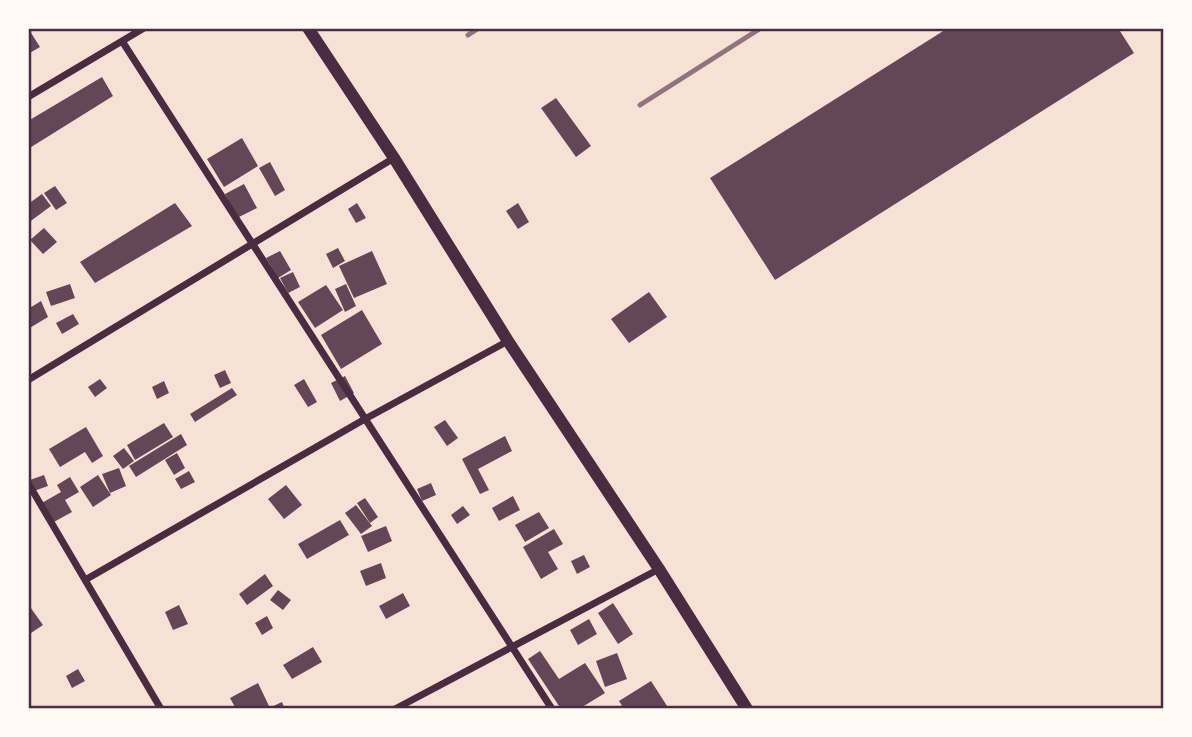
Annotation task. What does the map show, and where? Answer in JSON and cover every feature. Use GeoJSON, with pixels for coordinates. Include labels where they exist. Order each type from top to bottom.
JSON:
{"type":"FeatureCollection","features":[{"type":"Feature","properties":{"kind":"street"},"geometry":{"type":"LineString","coordinates":[[28,97],[144,28]]}},
{"type":"Feature","properties":{"kind":"street"},"geometry":{"type":"LineString","coordinates":[[308,28],[747,709]]}},
{"type":"Feature","properties":{"kind":"street"},"geometry":{"type":"LineString","coordinates":[[122,41],[552,709]]}},
{"type":"Feature","properties":{"kind":"street"},"geometry":{"type":"LineString","coordinates":[[28,380],[394,158]]}},
{"type":"Feature","properties":{"kind":"street"},"geometry":{"type":"LineString","coordinates":[[85,580],[365,419],[508,341]]}},
{"type":"Feature","properties":{"kind":"street"},"geometry":{"type":"LineString","coordinates":[[28,483],[161,709]]}},
{"type":"Feature","properties":{"kind":"street"},"geometry":{"type":"LineString","coordinates":[[395,709],[659,569]]}},
{"type":"Feature","properties":{"kind":"building"},"geometry":{"type":"Polygon","coordinates":[[[28,28],[40,47],[28,54],[28,28]]]}},
{"type":"Feature","properties":{"kind":"building"},"geometry":{"type":"Polygon","coordinates":[[[948,28],[1118,28],[1134,53],[775,280],[710,178],[948,28]]]}},
{"type":"Feature","properties":{"kind":"building"},"geometry":{"type":"Polygon","coordinates":[[[102,77],[113,96],[28,149],[28,121],[102,77]]]}},
{"type":"Feature","properties":{"kind":"building"},"geometry":{"type":"Polygon","coordinates":[[[556,98],[591,146],[576,157],[541,108],[556,98]]]}},
{"type":"Feature","properties":{"kind":"building"},"geometry":{"type":"Polygon","coordinates":[[[242,138],[258,166],[224,187],[207,159],[242,138]]]}},
{"type":"Feature","properties":{"kind":"building"},"geometry":{"type":"Polygon","coordinates":[[[270,162],[285,190],[275,196],[259,168],[270,162]]]}},
{"type":"Feature","properties":{"kind":"building"},"geometry":{"type":"Polygon","coordinates":[[[244,184],[257,208],[237,218],[225,194],[244,184]]]}},
{"type":"Feature","properties":{"kind":"building"},"geometry":{"type":"Polygon","coordinates":[[[55,186],[67,203],[56,210],[44,193],[55,186]]]}},
{"type":"Feature","properties":{"kind":"building"},"geometry":{"type":"Polygon","coordinates":[[[42,194],[51,206],[28,223],[28,204],[42,194]]]}},
{"type":"Feature","properties":{"kind":"building"},"geometry":{"type":"Polygon","coordinates":[[[175,203],[192,226],[95,283],[80,262],[175,203]]]}},
{"type":"Feature","properties":{"kind":"building"},"geometry":{"type":"Polygon","coordinates":[[[357,203],[366,218],[356,223],[348,209],[357,203]]]}},
{"type":"Feature","properties":{"kind":"building"},"geometry":{"type":"Polygon","coordinates":[[[518,203],[529,222],[518,229],[506,211],[518,203]]]}},
{"type":"Feature","properties":{"kind":"building"},"geometry":{"type":"Polygon","coordinates":[[[44,228],[57,242],[43,254],[30,240],[44,228]]]}},
{"type":"Feature","properties":{"kind":"building"},"geometry":{"type":"Polygon","coordinates":[[[338,248],[345,261],[333,268],[326,254],[338,248]]]}},
{"type":"Feature","properties":{"kind":"building"},"geometry":{"type":"Polygon","coordinates":[[[280,251],[291,270],[278,278],[266,258],[280,251]]]}},
{"type":"Feature","properties":{"kind":"building"},"geometry":{"type":"Polygon","coordinates":[[[372,251],[387,284],[354,298],[339,266],[372,251]]]}},
{"type":"Feature","properties":{"kind":"building"},"geometry":{"type":"Polygon","coordinates":[[[293,272],[300,287],[288,293],[280,278],[293,272]]]}},
{"type":"Feature","properties":{"kind":"building"},"geometry":{"type":"Polygon","coordinates":[[[70,284],[75,298],[51,306],[46,292],[70,284]]]}},
{"type":"Feature","properties":{"kind":"building"},"geometry":{"type":"Polygon","coordinates":[[[346,284],[356,306],[345,312],[335,289],[346,284]]]}},
{"type":"Feature","properties":{"kind":"building"},"geometry":{"type":"Polygon","coordinates":[[[326,285],[343,310],[315,328],[298,302],[326,285]]]}},
{"type":"Feature","properties":{"kind":"building"},"geometry":{"type":"Polygon","coordinates":[[[649,292],[667,317],[629,343],[611,319],[649,292]]]}},
{"type":"Feature","properties":{"kind":"building"},"geometry":{"type":"Polygon","coordinates":[[[41,301],[48,317],[28,329],[28,309],[41,301]]]}},
{"type":"Feature","properties":{"kind":"building"},"geometry":{"type":"Polygon","coordinates":[[[362,310],[382,344],[341,369],[321,335],[362,310]]]}},
{"type":"Feature","properties":{"kind":"building"},"geometry":{"type":"Polygon","coordinates":[[[73,314],[79,324],[62,334],[56,323],[73,314]]]}},
{"type":"Feature","properties":{"kind":"building"},"geometry":{"type":"Polygon","coordinates":[[[225,370],[231,383],[220,388],[214,375],[225,370]]]}},
{"type":"Feature","properties":{"kind":"building"},"geometry":{"type":"Polygon","coordinates":[[[345,376],[354,393],[340,401],[331,383],[345,376]]]}},
{"type":"Feature","properties":{"kind":"building"},"geometry":{"type":"Polygon","coordinates":[[[100,379],[107,388],[95,397],[88,387],[100,379]]]}},
{"type":"Feature","properties":{"kind":"building"},"geometry":{"type":"Polygon","coordinates":[[[304,379],[317,402],[308,407],[294,385],[304,379]]]}},
{"type":"Feature","properties":{"kind":"building"},"geometry":{"type":"Polygon","coordinates":[[[164,381],[169,393],[157,399],[152,387],[164,381]]]}},
{"type":"Feature","properties":{"kind":"building"},"geometry":{"type":"Polygon","coordinates":[[[232,388],[237,395],[195,422],[190,414],[232,388]]]}},
{"type":"Feature","properties":{"kind":"building"},"geometry":{"type":"Polygon","coordinates":[[[445,420],[458,438],[447,446],[434,427],[445,420]]]}},
{"type":"Feature","properties":{"kind":"building"},"geometry":{"type":"Polygon","coordinates":[[[164,423],[173,437],[135,460],[127,445],[164,423]]]}},
{"type":"Feature","properties":{"kind":"building"},"geometry":{"type":"Polygon","coordinates":[[[86,427],[103,456],[92,463],[85,452],[60,467],[49,449],[86,427]]]}},
{"type":"Feature","properties":{"kind":"building"},"geometry":{"type":"Polygon","coordinates":[[[181,434],[187,445],[136,477],[129,466],[181,434]]]}},
{"type":"Feature","properties":{"kind":"building"},"geometry":{"type":"Polygon","coordinates":[[[505,436],[512,451],[478,469],[489,490],[480,494],[462,459],[505,436]]]}},
{"type":"Feature","properties":{"kind":"building"},"geometry":{"type":"Polygon","coordinates":[[[124,448],[134,461],[123,469],[113,456],[124,448]]]}},
{"type":"Feature","properties":{"kind":"building"},"geometry":{"type":"Polygon","coordinates":[[[177,453],[185,468],[174,475],[165,460],[177,453]]]}},
{"type":"Feature","properties":{"kind":"building"},"geometry":{"type":"Polygon","coordinates":[[[119,468],[126,486],[110,493],[102,474],[119,468]]]}},
{"type":"Feature","properties":{"kind":"building"},"geometry":{"type":"Polygon","coordinates":[[[189,471],[195,482],[181,489],[175,479],[189,471]]]}},
{"type":"Feature","properties":{"kind":"building"},"geometry":{"type":"Polygon","coordinates":[[[44,475],[48,486],[34,491],[30,480],[44,475]]]}},
{"type":"Feature","properties":{"kind":"building"},"geometry":{"type":"Polygon","coordinates":[[[98,475],[111,495],[93,507],[80,487],[98,475]]]}},
{"type":"Feature","properties":{"kind":"building"},"geometry":{"type":"Polygon","coordinates":[[[70,477],[79,492],[65,500],[72,512],[52,523],[40,504],[61,492],[57,485],[70,477]]]}},
{"type":"Feature","properties":{"kind":"building"},"geometry":{"type":"Polygon","coordinates":[[[431,483],[436,495],[422,501],[417,489],[431,483]]]}},
{"type":"Feature","properties":{"kind":"building"},"geometry":{"type":"Polygon","coordinates":[[[286,485],[302,505],[284,519],[268,499],[286,485]]]}},
{"type":"Feature","properties":{"kind":"building"},"geometry":{"type":"Polygon","coordinates":[[[513,496],[520,510],[499,521],[492,508],[513,496]]]}},
{"type":"Feature","properties":{"kind":"building"},"geometry":{"type":"Polygon","coordinates":[[[365,498],[378,517],[370,523],[357,503],[365,498]]]}},
{"type":"Feature","properties":{"kind":"building"},"geometry":{"type":"Polygon","coordinates":[[[356,505],[372,526],[361,534],[345,513],[356,505]]]}},
{"type":"Feature","properties":{"kind":"building"},"geometry":{"type":"Polygon","coordinates":[[[463,506],[470,515],[457,524],[451,515],[463,506]]]}},
{"type":"Feature","properties":{"kind":"building"},"geometry":{"type":"Polygon","coordinates":[[[539,512],[549,528],[525,542],[515,525],[539,512]]]}},
{"type":"Feature","properties":{"kind":"building"},"geometry":{"type":"Polygon","coordinates":[[[340,520],[349,535],[307,559],[298,544],[340,520]]]}},
{"type":"Feature","properties":{"kind":"building"},"geometry":{"type":"Polygon","coordinates":[[[386,526],[392,541],[368,552],[361,536],[386,526]]]}},
{"type":"Feature","properties":{"kind":"building"},"geometry":{"type":"Polygon","coordinates":[[[554,529],[563,544],[548,552],[558,569],[541,579],[523,547],[554,529]]]}},
{"type":"Feature","properties":{"kind":"building"},"geometry":{"type":"Polygon","coordinates":[[[584,555],[590,567],[577,574],[571,561],[584,555]]]}},
{"type":"Feature","properties":{"kind":"building"},"geometry":{"type":"Polygon","coordinates":[[[381,563],[386,578],[366,586],[360,571],[381,563]]]}},
{"type":"Feature","properties":{"kind":"building"},"geometry":{"type":"Polygon","coordinates":[[[265,574],[273,586],[247,605],[239,594],[265,574]]]}},
{"type":"Feature","properties":{"kind":"building"},"geometry":{"type":"Polygon","coordinates":[[[278,590],[291,600],[283,610],[270,600],[278,590]]]}},
{"type":"Feature","properties":{"kind":"building"},"geometry":{"type":"Polygon","coordinates":[[[403,593],[410,606],[386,619],[379,606],[403,593]]]}},
{"type":"Feature","properties":{"kind":"building"},"geometry":{"type":"Polygon","coordinates":[[[613,603],[633,634],[618,644],[598,613],[613,603]]]}},
{"type":"Feature","properties":{"kind":"building"},"geometry":{"type":"Polygon","coordinates":[[[28,604],[43,625],[28,635],[28,604]]]}},
{"type":"Feature","properties":{"kind":"building"},"geometry":{"type":"Polygon","coordinates":[[[179,605],[188,624],[173,630],[165,612],[179,605]]]}},
{"type":"Feature","properties":{"kind":"building"},"geometry":{"type":"Polygon","coordinates":[[[267,616],[273,628],[262,635],[255,623],[267,616]]]}},
{"type":"Feature","properties":{"kind":"building"},"geometry":{"type":"Polygon","coordinates":[[[589,619],[597,634],[578,645],[570,630],[589,619]]]}},
{"type":"Feature","properties":{"kind":"building"},"geometry":{"type":"Polygon","coordinates":[[[313,647],[322,662],[292,679],[283,665],[313,647]]]}},
{"type":"Feature","properties":{"kind":"building"},"geometry":{"type":"Polygon","coordinates":[[[540,651],[559,679],[585,663],[605,693],[579,709],[561,709],[528,659],[540,651]]]}},
{"type":"Feature","properties":{"kind":"building"},"geometry":{"type":"Polygon","coordinates":[[[617,653],[627,679],[605,687],[596,661],[617,653]]]}},
{"type":"Feature","properties":{"kind":"building"},"geometry":{"type":"Polygon","coordinates":[[[78,669],[85,681],[72,688],[66,676],[78,669]]]}},
{"type":"Feature","properties":{"kind":"building"},"geometry":{"type":"Polygon","coordinates":[[[651,681],[669,709],[624,709],[619,701],[651,681]]]}},
{"type":"Feature","properties":{"kind":"building"},"geometry":{"type":"Polygon","coordinates":[[[258,683],[269,706],[263,709],[236,709],[230,698],[258,683]]]}},
{"type":"Feature","properties":{"kind":"building"},"geometry":{"type":"Polygon","coordinates":[[[282,702],[285,709],[267,709],[282,702]]]}},
{"type":"Feature","properties":{"kind":"railway"},"geometry":{"type":"LineString","coordinates":[[468,35],[479,28]]}},
{"type":"Feature","properties":{"kind":"railway"},"geometry":{"type":"LineString","coordinates":[[640,105],[761,28]]}}]}
